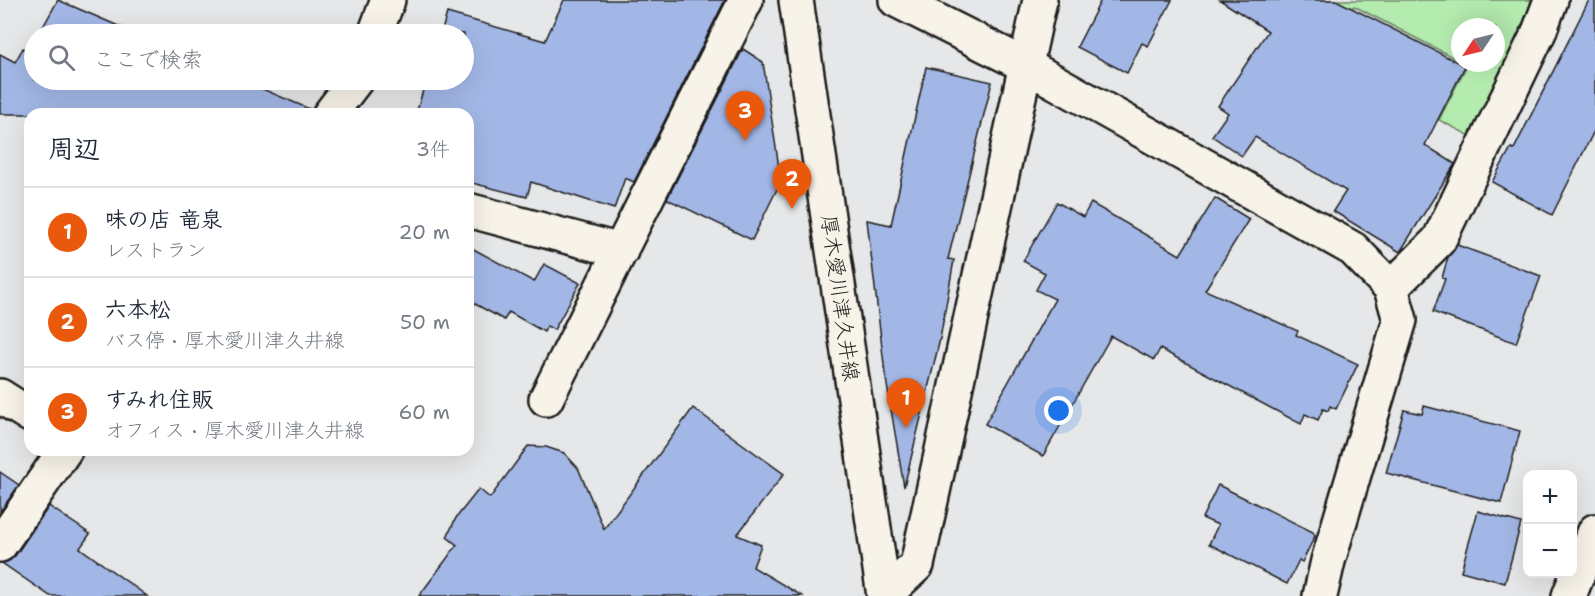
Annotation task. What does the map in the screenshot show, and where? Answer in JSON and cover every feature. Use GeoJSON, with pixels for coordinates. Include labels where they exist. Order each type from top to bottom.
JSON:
{"type":"FeatureCollection","features":[{"type":"Feature","properties":{"kind":"street"},"geometry":{"type":"LineString","coordinates":[[379,24],[388,0]]}},
{"type":"Feature","properties":{"kind":"street"},"geometry":{"type":"LineString","coordinates":[[546,399],[746,0]]}},
{"type":"Feature","properties":{"kind":"street","name":"厚木愛川津久井線"},"geometry":{"type":"LineString","coordinates":[[796,0],[884,596]]}},
{"type":"Feature","properties":{"kind":"street"},"geometry":{"type":"LineString","coordinates":[[896,0],[1025,65],[1353,249],[1391,288],[1400,320],[1328,561],[1320,596]]}},
{"type":"Feature","properties":{"kind":"street"},"geometry":{"type":"LineString","coordinates":[[884,596],[917,565],[1040,0]]}},
{"type":"Feature","properties":{"kind":"street"},"geometry":{"type":"LineString","coordinates":[[1391,288],[1439,240],[1539,32],[1551,0]]}},
{"type":"Feature","properties":{"kind":"street"},"geometry":{"type":"LineString","coordinates":[[335,108],[348,90]]}},
{"type":"Feature","properties":{"kind":"street"},"geometry":{"type":"LineString","coordinates":[[474,212],[621,251]]}},
{"type":"Feature","properties":{"kind":"street"},"geometry":{"type":"LineString","coordinates":[[0,396],[24,411]]}},
{"type":"Feature","properties":{"kind":"street"},"geometry":{"type":"LineString","coordinates":[[0,545],[61,456]]}},
{"type":"Feature","properties":{"kind":"street"},"geometry":{"type":"LineString","coordinates":[[1569,596],[1595,531]]}},
{"type":"Feature","properties":{"kind":"green space"},"geometry":{"type":"Polygon","coordinates":[[[1294,0],[1545,0],[1478,140],[1439,120],[1463,72],[1505,72],[1505,18],[1451,18],[1451,56],[1354,6],[1336,24],[1294,0]]]}},
{"type":"Feature","properties":{"kind":"building"},"geometry":{"type":"Polygon","coordinates":[[[58,0],[114,24],[45,24],[58,0]]]}},
{"type":"Feature","properties":{"kind":"building"},"geometry":{"type":"Polygon","coordinates":[[[564,0],[725,0],[634,182],[625,178],[614,209],[531,182],[527,197],[474,184],[474,108],[418,108],[423,90],[474,90],[474,24],[444,24],[447,13],[545,41],[564,0]]]}},
{"type":"Feature","properties":{"kind":"building"},"geometry":{"type":"Polygon","coordinates":[[[1101,0],[1172,0],[1148,46],[1142,43],[1127,73],[1077,47],[1101,0]]]}},
{"type":"Feature","properties":{"kind":"building"},"geometry":{"type":"Polygon","coordinates":[[[1220,0],[1336,0],[1451,59],[1451,72],[1462,72],[1425,145],[1455,164],[1400,252],[1333,211],[1346,191],[1255,137],[1242,156],[1212,136],[1228,113],[1218,106],[1268,31],[1220,0]]]}},
{"type":"Feature","properties":{"kind":"building"},"geometry":{"type":"Polygon","coordinates":[[[1589,0],[1595,0],[1595,129],[1552,215],[1492,182],[1511,148],[1514,149],[1589,0]]]}},
{"type":"Feature","properties":{"kind":"building"},"geometry":{"type":"Polygon","coordinates":[[[23,48],[24,90],[265,90],[307,108],[24,108],[24,114],[0,114],[0,54],[15,62],[23,48]]]}},
{"type":"Feature","properties":{"kind":"building"},"geometry":{"type":"Polygon","coordinates":[[[743,49],[763,62],[781,181],[752,240],[667,199],[743,49]]]}},
{"type":"Feature","properties":{"kind":"building"},"geometry":{"type":"Polygon","coordinates":[[[926,67],[992,82],[948,259],[954,260],[940,339],[904,487],[885,373],[867,220],[891,225],[926,67]]]}},
{"type":"Feature","properties":{"kind":"building"},"geometry":{"type":"Polygon","coordinates":[[[1215,198],[1249,219],[1205,290],[1298,331],[1296,335],[1358,364],[1336,409],[1330,406],[1328,411],[1323,409],[1318,420],[1305,414],[1301,424],[1160,349],[1154,360],[1111,336],[1043,456],[985,424],[1055,299],[1036,290],[1045,273],[1023,261],[1057,202],[1083,217],[1091,203],[1180,255],[1215,198]]]}},
{"type":"Feature","properties":{"kind":"building"},"geometry":{"type":"Polygon","coordinates":[[[1457,245],[1541,276],[1516,343],[1433,312],[1445,279],[1442,278],[1448,257],[1457,245]]]}},
{"type":"Feature","properties":{"kind":"building"},"geometry":{"type":"Polygon","coordinates":[[[474,249],[534,282],[544,264],[580,283],[554,330],[547,326],[544,332],[509,312],[504,320],[474,303],[474,249]]]}},
{"type":"Feature","properties":{"kind":"building"},"geometry":{"type":"Polygon","coordinates":[[[1424,406],[1520,431],[1501,503],[1386,473],[1404,410],[1422,414],[1424,406]]]}},
{"type":"Feature","properties":{"kind":"building"},"geometry":{"type":"Polygon","coordinates":[[[693,408],[784,474],[737,535],[761,545],[753,567],[802,596],[419,596],[457,545],[447,537],[456,518],[479,489],[490,498],[528,446],[546,447],[564,453],[578,468],[604,529],[693,408]]]}},
{"type":"Feature","properties":{"kind":"building"},"geometry":{"type":"Polygon","coordinates":[[[0,472],[19,485],[0,512],[0,472]]]}},
{"type":"Feature","properties":{"kind":"building"},"geometry":{"type":"Polygon","coordinates":[[[1218,485],[1313,532],[1315,536],[1302,562],[1299,560],[1287,584],[1209,544],[1218,525],[1202,518],[1218,485]]]}},
{"type":"Feature","properties":{"kind":"building"},"geometry":{"type":"Polygon","coordinates":[[[49,506],[90,534],[80,548],[147,596],[50,596],[2,563],[15,556],[49,506]]]}},
{"type":"Feature","properties":{"kind":"building"},"geometry":{"type":"Polygon","coordinates":[[[1478,511],[1521,523],[1505,583],[1461,571],[1478,511]]]}},
{"type":"Feature","properties":{"kind":"place","name":"すみれ住販"},"geometry":{"type":"Point","coordinates":[745,141]}},
{"type":"Feature","properties":{"kind":"place","name":"六本松"},"geometry":{"type":"Point","coordinates":[792,209]}},
{"type":"Feature","properties":{"kind":"place","name":"味の店 竜泉"},"geometry":{"type":"Point","coordinates":[906,428]}}]}
